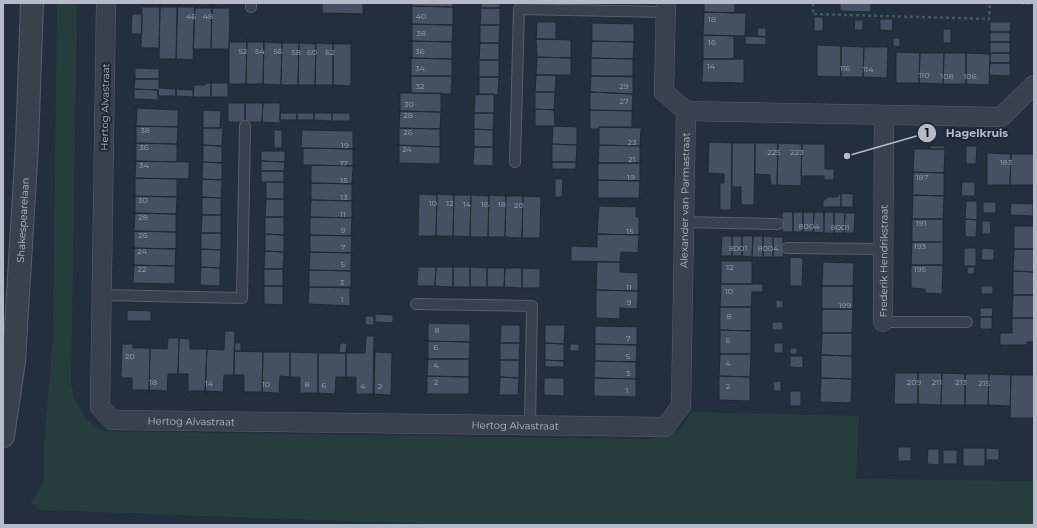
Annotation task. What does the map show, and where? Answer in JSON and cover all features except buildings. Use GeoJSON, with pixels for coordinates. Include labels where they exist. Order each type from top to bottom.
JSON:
{"type":"FeatureCollection","features":[{"type":"Feature","properties":{"kind":"street","name":"Shakespearelaan"},"geometry":{"type":"LineString","coordinates":[[3,436],[14,361],[27,144],[32,3]]}},
{"type":"Feature","properties":{"kind":"street","name":"Hertog Alvastraat"},"geometry":{"type":"LineString","coordinates":[[106,3],[100,407],[112,420],[665,427],[681,406]]}},
{"type":"Feature","properties":{"kind":"street"},"geometry":{"type":"LineString","coordinates":[[665,8],[664,92],[686,111],[884,116],[1001,117],[1034,85]]}},
{"type":"Feature","properties":{"kind":"street","name":"Alexander van Parmastraat"},"geometry":{"type":"LineString","coordinates":[[681,406],[686,111]]}},
{"type":"Feature","properties":{"kind":"street","name":"Frederik Hendrikstraat"},"geometry":{"type":"LineString","coordinates":[[883,322],[884,116]]}},
{"type":"Feature","properties":{"kind":"lane"},"geometry":{"type":"LineString","coordinates":[[516,162],[519,9],[665,8]]}},
{"type":"Feature","properties":{"kind":"lane"},"geometry":{"type":"LineString","coordinates":[[102,295],[242,298],[245,126]]}},
{"type":"Feature","properties":{"kind":"lane"},"geometry":{"type":"LineString","coordinates":[[684,222],[778,224]]}},
{"type":"Feature","properties":{"kind":"lane"},"geometry":{"type":"LineString","coordinates":[[787,248],[884,250]]}},
{"type":"Feature","properties":{"kind":"lane"},"geometry":{"type":"LineString","coordinates":[[416,304],[532,306],[530,425]]}},
{"type":"Feature","properties":{"kind":"lane","name":"Frederik Hendrikstraat"},"geometry":{"type":"LineString","coordinates":[[883,322],[967,322]]}},
{"type":"Feature","properties":{"kind":"path"},"geometry":{"type":"LineString","coordinates":[[813,3],[813,14],[989,19],[990,3]]}},
{"type":"Feature","properties":{"kind":"path"},"geometry":{"type":"LineString","coordinates":[[1021,3],[1034,4]]}},
{"type":"Feature","properties":{"kind":"green space"},"geometry":{"type":"Polygon","coordinates":[[[57,3],[76,3],[77,13],[71,383],[74,399],[86,419],[103,431],[645,439],[661,437],[672,433],[682,426],[691,412],[859,416],[856,479],[1034,481],[1034,525],[458,525],[40,510],[31,503],[44,481],[44,445],[53,335],[57,3]]]}},
{"type":"Feature","properties":{"kind":"place","name":"Hagelkruis"},"geometry":{"type":"Point","coordinates":[847,156]}}]}
